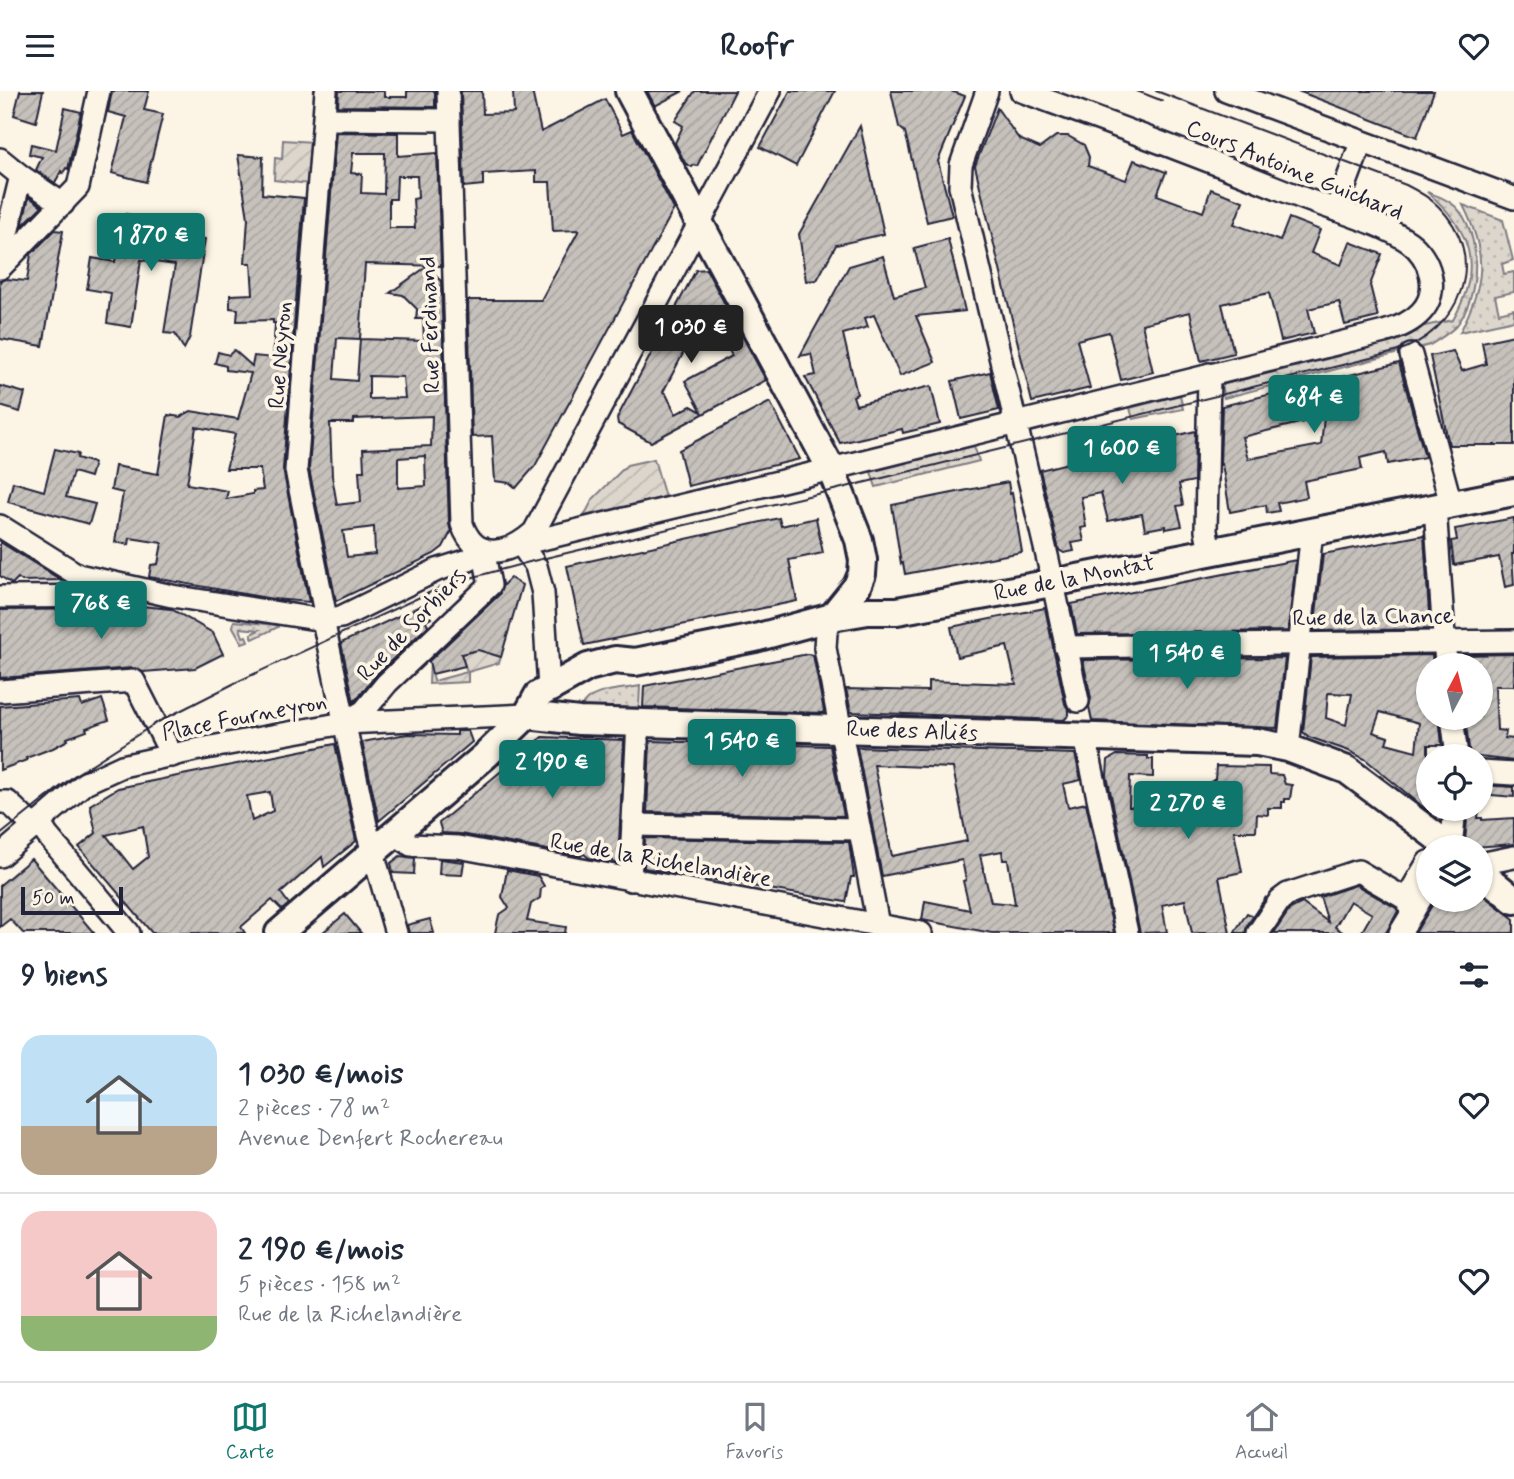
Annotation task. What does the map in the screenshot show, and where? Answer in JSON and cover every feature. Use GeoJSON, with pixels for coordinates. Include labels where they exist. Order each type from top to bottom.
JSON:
{"type":"FeatureCollection","features":[{"type":"Feature","properties":{"kind":"main road"},"geometry":{"type":"LineString","coordinates":[[629,91],[831,469],[859,540],[863,560],[862,574],[857,586],[832,617]]}},
{"type":"Feature","properties":{"kind":"main road","name":"Rue de la Montat"},"geometry":{"type":"LineString","coordinates":[[527,715],[553,706],[635,662],[755,638],[832,617],[873,611],[897,611],[1052,583],[1514,492]]}},
{"type":"Feature","properties":{"kind":"main road","name":"Rue de la Montat"},"geometry":{"type":"LineString","coordinates":[[527,715],[538,695],[576,672],[615,660],[635,662]]}},
{"type":"Feature","properties":{"kind":"main road"},"geometry":{"type":"LineString","coordinates":[[279,933],[462,778],[527,715]]}},
{"type":"Feature","properties":{"kind":"main road","name":"Rue des Alliés"},"geometry":{"type":"LineString","coordinates":[[527,715],[579,721],[1257,742],[1288,748],[1347,770],[1424,835]]}},
{"type":"Feature","properties":{"kind":"main road"},"geometry":{"type":"LineString","coordinates":[[1493,883],[1514,900]]}},
{"type":"Feature","properties":{"kind":"street"},"geometry":{"type":"LineString","coordinates":[[3,254],[63,204],[78,187],[99,91]]}},
{"type":"Feature","properties":{"kind":"street","name":"Rue Neyron"},"geometry":{"type":"LineString","coordinates":[[323,620],[324,608],[296,470],[326,91]]}},
{"type":"Feature","properties":{"kind":"street","name":"Rue Ferdinand"},"geometry":{"type":"LineString","coordinates":[[448,91],[463,524],[473,544],[483,549]]}},
{"type":"Feature","properties":{"kind":"street"},"geometry":{"type":"LineString","coordinates":[[521,544],[534,532],[770,91]]}},
{"type":"Feature","properties":{"kind":"street"},"geometry":{"type":"LineString","coordinates":[[987,91],[961,165],[960,186],[1077,701]]}},
{"type":"Feature","properties":{"kind":"street","name":"Cours Antoine Guichard"},"geometry":{"type":"LineString","coordinates":[[1021,91],[1336,210],[1409,243],[1430,270],[1432,279],[1428,301],[1419,314],[1396,328],[1209,374]]}},
{"type":"Feature","properties":{"kind":"street"},"geometry":{"type":"LineString","coordinates":[[1226,91],[1514,198]]}},
{"type":"Feature","properties":{"kind":"street"},"geometry":{"type":"LineString","coordinates":[[325,120],[449,120]]}},
{"type":"Feature","properties":{"kind":"street"},"geometry":{"type":"LineString","coordinates":[[1336,210],[1361,143]]}},
{"type":"Feature","properties":{"kind":"street"},"geometry":{"type":"LineString","coordinates":[[0,159],[63,204]]}},
{"type":"Feature","properties":{"kind":"street"},"geometry":{"type":"LineString","coordinates":[[3,254],[21,176]]}},
{"type":"Feature","properties":{"kind":"street"},"geometry":{"type":"LineString","coordinates":[[1411,355],[1443,505],[1445,653]]}},
{"type":"Feature","properties":{"kind":"street"},"geometry":{"type":"LineString","coordinates":[[0,526],[78,575],[172,596],[323,620],[341,617],[438,570],[469,560],[483,549],[506,551],[521,544],[1209,374],[1206,530],[1210,551]]}},
{"type":"Feature","properties":{"kind":"street"},"geometry":{"type":"LineString","coordinates":[[1288,748],[1312,531]]}},
{"type":"Feature","properties":{"kind":"street"},"geometry":{"type":"LineString","coordinates":[[521,544],[536,566],[543,593],[549,688]]}},
{"type":"Feature","properties":{"kind":"street","name":"Rue de Sorbiers"},"geometry":{"type":"LineString","coordinates":[[344,723],[364,711],[387,683],[491,585],[483,549]]}},
{"type":"Feature","properties":{"kind":"street"},"geometry":{"type":"LineString","coordinates":[[0,597],[172,596]]}},
{"type":"Feature","properties":{"kind":"street"},"geometry":{"type":"LineString","coordinates":[[832,617],[826,632],[825,648],[878,925]]}},
{"type":"Feature","properties":{"kind":"street","name":"Place Fourneyron"},"geometry":{"type":"LineString","coordinates":[[0,856],[85,783],[98,775],[122,766],[344,723],[323,620]]}},
{"type":"Feature","properties":{"kind":"street","name":"Rue de la Chance"},"geometry":{"type":"LineString","coordinates":[[1065,647],[1514,641]]}},
{"type":"Feature","properties":{"kind":"street"},"geometry":{"type":"LineString","coordinates":[[0,691],[134,681],[172,756]]}},
{"type":"Feature","properties":{"kind":"street","name":"Rue des Alliés"},"geometry":{"type":"LineString","coordinates":[[344,723],[527,715]]}},
{"type":"Feature","properties":{"kind":"street"},"geometry":{"type":"LineString","coordinates":[[630,880],[638,722]]}},
{"type":"Feature","properties":{"kind":"street"},"geometry":{"type":"LineString","coordinates":[[344,723],[372,852],[396,933]]}},
{"type":"Feature","properties":{"kind":"street"},"geometry":{"type":"LineString","coordinates":[[1085,737],[1127,933]]}},
{"type":"Feature","properties":{"kind":"street"},"geometry":{"type":"LineString","coordinates":[[1493,773],[1514,774]]}},
{"type":"Feature","properties":{"kind":"street"},"geometry":{"type":"LineString","coordinates":[[0,801],[8,802],[47,835],[129,933]]}},
{"type":"Feature","properties":{"kind":"street"},"geometry":{"type":"LineString","coordinates":[[633,825],[860,829]]}},
{"type":"Feature","properties":{"kind":"street","name":"Rue de la Richelandière"},"geometry":{"type":"LineString","coordinates":[[395,833],[411,845],[458,847],[921,933]]}},
{"type":"Feature","properties":{"kind":"street"},"geometry":{"type":"LineString","coordinates":[[1493,861],[1514,857]]}},
{"type":"Feature","properties":{"kind":"street"},"geometry":{"type":"LineString","coordinates":[[1258,933],[1280,899],[1288,894],[1358,871],[1410,905]]}},
{"type":"Feature","properties":{"kind":"street"},"geometry":{"type":"LineString","coordinates":[[1400,933],[1416,894]]}},
{"type":"Feature","properties":{"kind":"street"},"geometry":{"type":"LineString","coordinates":[[1410,905],[1416,899]]}},
{"type":"Feature","properties":{"kind":"shaded area"},"geometry":{"type":"Polygon","coordinates":[[[283,140],[313,142],[309,184],[274,180],[275,158],[282,159],[283,140]]]}},
{"type":"Feature","properties":{"kind":"shaded area"},"geometry":{"type":"Polygon","coordinates":[[[1427,192],[1456,207],[1471,233],[1474,282],[1465,313],[1457,325],[1430,345],[1224,398],[1221,385],[1339,356],[1338,350],[1453,320],[1468,283],[1468,250],[1454,220],[1427,192]]]}},
{"type":"Feature","properties":{"kind":"shaded area"},"geometry":{"type":"Polygon","coordinates":[[[1463,205],[1503,220],[1513,260],[1502,264],[1504,274],[1514,272],[1514,292],[1495,296],[1499,313],[1514,309],[1514,320],[1460,332],[1475,299],[1480,269],[1477,239],[1463,205]]]}},
{"type":"Feature","properties":{"kind":"shaded area"},"geometry":{"type":"Polygon","coordinates":[[[1180,395],[1183,409],[1133,419],[1130,408],[1180,395]]]}},
{"type":"Feature","properties":{"kind":"shaded area"},"geometry":{"type":"Polygon","coordinates":[[[974,446],[979,461],[876,487],[871,472],[974,446]]]}},
{"type":"Feature","properties":{"kind":"shaded area"},"geometry":{"type":"Polygon","coordinates":[[[654,459],[665,497],[584,516],[593,499],[627,465],[654,459]]]}},
{"type":"Feature","properties":{"kind":"shaded area"},"geometry":{"type":"Polygon","coordinates":[[[234,621],[278,627],[253,639],[251,634],[259,630],[240,628],[243,637],[246,636],[248,641],[242,643],[233,627],[234,621]]]}},
{"type":"Feature","properties":{"kind":"shaded area"},"geometry":{"type":"Polygon","coordinates":[[[485,648],[486,652],[501,657],[499,663],[468,672],[468,682],[429,684],[430,661],[434,681],[467,672],[461,654],[485,648]]]}},
{"type":"Feature","properties":{"kind":"shaded area"},"geometry":{"type":"Polygon","coordinates":[[[640,686],[639,707],[581,708],[591,697],[598,694],[640,686]]]}},
{"type":"Feature","properties":{"kind":"building"},"geometry":{"type":"Polygon","coordinates":[[[20,91],[43,91],[36,122],[14,115],[20,91]]]}},
{"type":"Feature","properties":{"kind":"building"},"geometry":{"type":"Polygon","coordinates":[[[112,91],[149,91],[144,110],[163,114],[146,182],[112,173],[126,117],[108,112],[112,91]]]}},
{"type":"Feature","properties":{"kind":"building"},"geometry":{"type":"Polygon","coordinates":[[[339,91],[384,91],[384,97],[407,97],[407,91],[435,91],[435,107],[338,106],[339,91]]]}},
{"type":"Feature","properties":{"kind":"building"},"geometry":{"type":"Polygon","coordinates":[[[461,91],[482,91],[483,114],[514,113],[513,91],[532,91],[541,132],[605,99],[623,134],[632,130],[674,209],[535,466],[516,488],[510,483],[495,481],[492,436],[472,437],[468,300],[541,300],[579,230],[553,231],[550,182],[536,182],[536,171],[483,174],[483,185],[464,187],[461,91]]]}},
{"type":"Feature","properties":{"kind":"building"},"geometry":{"type":"Polygon","coordinates":[[[647,91],[683,91],[655,106],[647,91]]]}},
{"type":"Feature","properties":{"kind":"building"},"geometry":{"type":"Polygon","coordinates":[[[695,91],[735,91],[697,166],[692,167],[685,163],[675,143],[683,126],[675,121],[695,91]]]}},
{"type":"Feature","properties":{"kind":"building"},"geometry":{"type":"Polygon","coordinates":[[[790,91],[835,91],[796,166],[760,147],[790,91]]]}},
{"type":"Feature","properties":{"kind":"building"},"geometry":{"type":"Polygon","coordinates":[[[891,91],[951,91],[965,96],[938,161],[952,216],[927,222],[905,132],[899,127],[891,91]]]}},
{"type":"Feature","properties":{"kind":"building"},"geometry":{"type":"Polygon","coordinates":[[[1298,91],[1434,91],[1417,137],[1298,91]]]}},
{"type":"Feature","properties":{"kind":"building"},"geometry":{"type":"Polygon","coordinates":[[[65,108],[81,112],[68,169],[63,173],[61,171],[55,183],[36,170],[42,157],[29,154],[31,144],[56,150],[65,108]]]}},
{"type":"Feature","properties":{"kind":"building"},"geometry":{"type":"Polygon","coordinates":[[[997,108],[1019,139],[1040,148],[1056,136],[1068,136],[1084,145],[1089,157],[1088,166],[1126,180],[1134,160],[1166,172],[1157,195],[1203,212],[1211,189],[1243,201],[1234,224],[1280,241],[1289,218],[1320,230],[1311,253],[1341,265],[1350,242],[1382,254],[1370,285],[1378,317],[1345,325],[1339,302],[1308,309],[1314,333],[1281,341],[1269,293],[1222,304],[1234,353],[1201,361],[1190,312],[1142,324],[1153,372],[1121,380],[1109,332],[1077,340],[1090,388],[1032,402],[975,166],[997,108]]]}},
{"type":"Feature","properties":{"kind":"building"},"geometry":{"type":"Polygon","coordinates":[[[860,126],[884,234],[836,245],[817,280],[806,281],[799,234],[860,126]]]}},
{"type":"Feature","properties":{"kind":"building"},"geometry":{"type":"Polygon","coordinates":[[[336,132],[398,133],[398,156],[437,153],[441,266],[365,264],[360,339],[424,341],[423,319],[416,319],[417,309],[403,295],[390,293],[426,267],[441,281],[451,532],[443,547],[434,554],[336,601],[309,469],[336,132]],[[353,153],[351,173],[362,174],[361,193],[384,194],[385,153],[353,153]],[[397,176],[396,199],[389,199],[389,228],[415,228],[413,199],[418,198],[417,176],[397,176]],[[337,338],[334,379],[357,381],[360,339],[337,338]],[[369,376],[369,399],[405,398],[403,377],[369,376]],[[432,416],[354,419],[354,423],[330,423],[332,476],[337,505],[361,502],[359,471],[364,471],[363,449],[431,446],[432,416]],[[425,456],[398,458],[398,488],[426,486],[425,456]],[[374,527],[343,531],[347,557],[375,554],[374,527]]]}},
{"type":"Feature","properties":{"kind":"building"},"geometry":{"type":"Polygon","coordinates":[[[238,155],[263,157],[262,194],[304,198],[283,469],[309,602],[273,599],[149,577],[151,565],[158,564],[162,543],[130,538],[129,545],[115,542],[123,493],[111,490],[115,466],[158,474],[168,415],[180,417],[191,411],[238,419],[251,373],[226,370],[226,366],[215,363],[218,352],[229,355],[234,350],[252,366],[254,356],[273,358],[273,320],[237,321],[238,309],[230,308],[230,295],[253,294],[251,263],[245,263],[248,218],[238,155]],[[196,427],[187,484],[228,491],[226,499],[263,490],[260,469],[226,469],[235,434],[196,427]]]}},
{"type":"Feature","properties":{"kind":"building"},"geometry":{"type":"Polygon","coordinates":[[[29,197],[42,206],[22,226],[29,197]]]}},
{"type":"Feature","properties":{"kind":"building"},"geometry":{"type":"Polygon","coordinates":[[[126,214],[154,221],[153,226],[205,239],[190,337],[184,349],[175,334],[164,333],[175,265],[141,260],[131,327],[107,323],[111,293],[87,289],[92,258],[115,262],[122,217],[125,218],[126,214]]]}},
{"type":"Feature","properties":{"kind":"building"},"geometry":{"type":"Polygon","coordinates":[[[55,230],[63,231],[43,346],[0,339],[0,281],[27,281],[31,254],[55,230]]]}},
{"type":"Feature","properties":{"kind":"building"},"geometry":{"type":"Polygon","coordinates":[[[948,239],[965,311],[916,316],[935,362],[900,376],[874,315],[865,318],[868,327],[843,334],[857,394],[853,396],[856,405],[931,386],[940,424],[903,433],[902,429],[840,443],[805,377],[816,375],[811,354],[800,356],[849,266],[883,256],[894,296],[925,288],[914,248],[948,239]]]}},
{"type":"Feature","properties":{"kind":"building"},"geometry":{"type":"Polygon","coordinates":[[[706,269],[766,380],[651,442],[618,424],[617,418],[696,270],[706,269]],[[714,320],[707,329],[698,325],[663,392],[676,414],[691,406],[702,412],[685,381],[732,356],[714,320]]]}},
{"type":"Feature","properties":{"kind":"building"},"geometry":{"type":"Polygon","coordinates":[[[1514,335],[1514,445],[1449,445],[1430,356],[1453,351],[1462,371],[1486,364],[1482,342],[1514,335]]]}},
{"type":"Feature","properties":{"kind":"building"},"geometry":{"type":"Polygon","coordinates":[[[1399,363],[1425,457],[1388,464],[1386,452],[1360,458],[1362,469],[1304,481],[1307,497],[1277,503],[1279,511],[1267,513],[1266,505],[1230,512],[1222,464],[1220,465],[1222,406],[1399,363]],[[1324,417],[1242,437],[1248,459],[1321,445],[1324,417]]]}},
{"type":"Feature","properties":{"kind":"building"},"geometry":{"type":"Polygon","coordinates":[[[990,372],[999,410],[961,419],[952,381],[990,372]]]}},
{"type":"Feature","properties":{"kind":"building"},"geometry":{"type":"Polygon","coordinates":[[[0,386],[25,393],[20,412],[0,406],[0,386]]]}},
{"type":"Feature","properties":{"kind":"building"},"geometry":{"type":"Polygon","coordinates":[[[770,402],[800,459],[688,486],[679,450],[770,402]]]}},
{"type":"Feature","properties":{"kind":"building"},"geometry":{"type":"Polygon","coordinates":[[[1195,431],[1194,481],[1179,484],[1183,505],[1177,506],[1182,526],[1145,530],[1142,514],[1108,521],[1101,493],[1081,497],[1086,527],[1081,528],[1084,541],[1072,543],[1074,551],[1064,553],[1059,550],[1040,470],[1195,431]]]}},
{"type":"Feature","properties":{"kind":"building"},"geometry":{"type":"Polygon","coordinates":[[[55,449],[78,454],[77,458],[94,463],[90,477],[73,472],[66,497],[95,504],[89,524],[8,502],[13,482],[44,491],[55,449]]]}},
{"type":"Feature","properties":{"kind":"building"},"geometry":{"type":"Polygon","coordinates":[[[1008,482],[1022,552],[905,574],[892,505],[1008,482]]]}},
{"type":"Feature","properties":{"kind":"building"},"geometry":{"type":"Polygon","coordinates":[[[779,518],[781,526],[816,518],[823,553],[789,560],[797,601],[584,645],[567,566],[779,518]]]}},
{"type":"Feature","properties":{"kind":"building"},"geometry":{"type":"Polygon","coordinates":[[[1514,518],[1514,585],[1505,587],[1499,557],[1454,565],[1451,541],[1457,540],[1455,529],[1514,518]]]}},
{"type":"Feature","properties":{"kind":"building"},"geometry":{"type":"Polygon","coordinates":[[[1424,535],[1430,629],[1314,631],[1323,554],[1424,535]]]}},
{"type":"Feature","properties":{"kind":"building"},"geometry":{"type":"Polygon","coordinates":[[[0,542],[61,580],[22,581],[18,578],[12,584],[0,576],[0,542]]]}},
{"type":"Feature","properties":{"kind":"building"},"geometry":{"type":"Polygon","coordinates":[[[1296,560],[1288,631],[1077,634],[1071,604],[1296,560]]]}},
{"type":"Feature","properties":{"kind":"building"},"geometry":{"type":"Polygon","coordinates":[[[510,578],[522,585],[501,657],[478,650],[461,654],[465,666],[432,674],[429,661],[499,595],[510,578]]]}},
{"type":"Feature","properties":{"kind":"building"},"geometry":{"type":"Polygon","coordinates":[[[424,604],[431,618],[426,621],[428,626],[378,673],[354,702],[341,643],[424,604]]]}},
{"type":"Feature","properties":{"kind":"building"},"geometry":{"type":"Polygon","coordinates":[[[142,606],[171,609],[213,633],[223,654],[195,668],[143,672],[133,668],[0,678],[0,610],[127,609],[141,612],[142,606]]]}},
{"type":"Feature","properties":{"kind":"building"},"geometry":{"type":"Polygon","coordinates":[[[1045,608],[1065,704],[1069,711],[1064,720],[851,712],[846,689],[928,691],[928,681],[1016,684],[1007,646],[957,657],[951,627],[1045,608]]]}},
{"type":"Feature","properties":{"kind":"building"},"geometry":{"type":"Polygon","coordinates":[[[1493,654],[1514,654],[1514,686],[1495,686],[1497,730],[1506,731],[1505,738],[1514,739],[1514,761],[1493,759],[1493,744],[1468,744],[1467,730],[1493,730],[1493,654]]]}},
{"type":"Feature","properties":{"kind":"building"},"geometry":{"type":"Polygon","coordinates":[[[813,655],[824,711],[822,713],[643,707],[644,686],[813,655]]]}},
{"type":"Feature","properties":{"kind":"building"},"geometry":{"type":"Polygon","coordinates":[[[1416,655],[1416,722],[1380,712],[1373,732],[1388,737],[1386,743],[1416,751],[1416,801],[1365,759],[1309,737],[1303,732],[1311,657],[1416,655]],[[1328,693],[1326,718],[1346,725],[1352,694],[1328,693]]]}},
{"type":"Feature","properties":{"kind":"building"},"geometry":{"type":"Polygon","coordinates":[[[1285,658],[1277,728],[1092,721],[1089,707],[1091,698],[1083,660],[1285,658]]]}},
{"type":"Feature","properties":{"kind":"building"},"geometry":{"type":"Polygon","coordinates":[[[102,699],[109,720],[86,728],[87,731],[67,738],[68,740],[53,748],[0,770],[0,706],[80,700],[82,706],[102,699]]]}},
{"type":"Feature","properties":{"kind":"building"},"geometry":{"type":"Polygon","coordinates":[[[1418,730],[1440,730],[1442,744],[1417,744],[1418,730]]]}},
{"type":"Feature","properties":{"kind":"building"},"geometry":{"type":"Polygon","coordinates":[[[457,731],[468,731],[472,742],[379,821],[362,742],[407,734],[457,735],[457,731]]]}},
{"type":"Feature","properties":{"kind":"building"},"geometry":{"type":"Polygon","coordinates":[[[542,737],[624,740],[618,863],[614,863],[612,859],[606,861],[589,858],[584,854],[581,856],[442,833],[439,823],[542,737]]]}},
{"type":"Feature","properties":{"kind":"building"},"geometry":{"type":"Polygon","coordinates":[[[650,741],[830,746],[844,816],[647,812],[650,741]]]}},
{"type":"Feature","properties":{"kind":"building"},"geometry":{"type":"Polygon","coordinates":[[[335,744],[356,841],[324,867],[322,857],[281,893],[289,904],[282,910],[272,900],[241,927],[245,933],[152,933],[79,847],[96,833],[90,805],[118,788],[335,744]],[[270,792],[247,796],[252,821],[273,811],[270,792]],[[143,826],[106,835],[133,869],[148,857],[143,826]]]}},
{"type":"Feature","properties":{"kind":"building"},"geometry":{"type":"Polygon","coordinates":[[[857,747],[1075,754],[1081,780],[1063,784],[1068,807],[1086,803],[1114,933],[992,933],[922,920],[925,901],[970,910],[963,881],[966,880],[962,860],[882,876],[857,747]],[[874,765],[892,856],[967,841],[953,768],[874,765]],[[1002,851],[980,855],[991,902],[1015,904],[1008,860],[1003,860],[1002,851]]]}},
{"type":"Feature","properties":{"kind":"building"},"geometry":{"type":"Polygon","coordinates":[[[1117,755],[1148,756],[1148,759],[1153,759],[1153,777],[1130,776],[1129,807],[1162,805],[1221,808],[1206,792],[1206,785],[1215,779],[1216,766],[1269,767],[1269,774],[1282,775],[1285,784],[1292,785],[1290,799],[1282,802],[1282,808],[1268,808],[1268,815],[1257,814],[1256,831],[1234,831],[1242,872],[1219,877],[1230,933],[1192,933],[1185,900],[1162,905],[1167,932],[1140,933],[1107,776],[1108,760],[1117,755]]]}},
{"type":"Feature","properties":{"kind":"building"},"geometry":{"type":"Polygon","coordinates":[[[1493,786],[1514,787],[1514,797],[1493,795],[1493,786]]]}},
{"type":"Feature","properties":{"kind":"building"},"geometry":{"type":"Polygon","coordinates":[[[1514,818],[1514,844],[1493,846],[1493,835],[1466,835],[1467,821],[1514,818]]]}},
{"type":"Feature","properties":{"kind":"building"},"geometry":{"type":"Polygon","coordinates":[[[645,838],[849,842],[854,877],[851,877],[846,902],[644,868],[645,838]]]}},
{"type":"Feature","properties":{"kind":"building"},"geometry":{"type":"Polygon","coordinates":[[[400,856],[415,858],[414,874],[393,873],[391,863],[400,856]]]}},
{"type":"Feature","properties":{"kind":"building"},"geometry":{"type":"Polygon","coordinates":[[[31,859],[94,933],[23,933],[10,919],[0,927],[0,885],[31,859]]]}},
{"type":"Feature","properties":{"kind":"building"},"geometry":{"type":"Polygon","coordinates":[[[440,859],[464,862],[462,875],[439,874],[440,859]]]}},
{"type":"Feature","properties":{"kind":"building"},"geometry":{"type":"Polygon","coordinates":[[[507,870],[538,876],[544,886],[541,888],[540,898],[531,904],[527,921],[566,927],[565,933],[495,933],[499,915],[509,908],[502,897],[507,870]]]}},
{"type":"Feature","properties":{"kind":"building"},"geometry":{"type":"Polygon","coordinates":[[[1356,885],[1398,911],[1386,933],[1361,933],[1372,914],[1350,901],[1335,927],[1344,933],[1274,933],[1290,909],[1302,903],[1328,922],[1320,897],[1356,885]]]}},
{"type":"Feature","properties":{"kind":"building"},"geometry":{"type":"Polygon","coordinates":[[[1266,897],[1245,933],[1234,933],[1247,913],[1253,916],[1266,897]]]}},
{"type":"Feature","properties":{"kind":"building"},"geometry":{"type":"Polygon","coordinates":[[[1493,903],[1514,919],[1514,933],[1415,933],[1428,912],[1493,912],[1493,903]]]}},
{"type":"Feature","properties":{"kind":"building"},"geometry":{"type":"Polygon","coordinates":[[[345,914],[361,933],[322,933],[345,914]]]}},
{"type":"Feature","properties":{"kind":"building"},"geometry":{"type":"Polygon","coordinates":[[[430,919],[434,933],[409,933],[407,925],[430,919]]]}},
{"type":"Feature","properties":{"kind":"tram line"},"geometry":{"type":"LineString","coordinates":[[1137,91],[1163,101]]}},
{"type":"Feature","properties":{"kind":"tram line"},"geometry":{"type":"LineString","coordinates":[[0,835],[75,775],[156,723],[239,681],[448,584],[533,561],[1395,352],[1418,342],[1437,328],[1451,311],[1461,291],[1465,270],[1463,248],[1454,226],[1431,200],[1406,185],[1156,91]]}}]}
